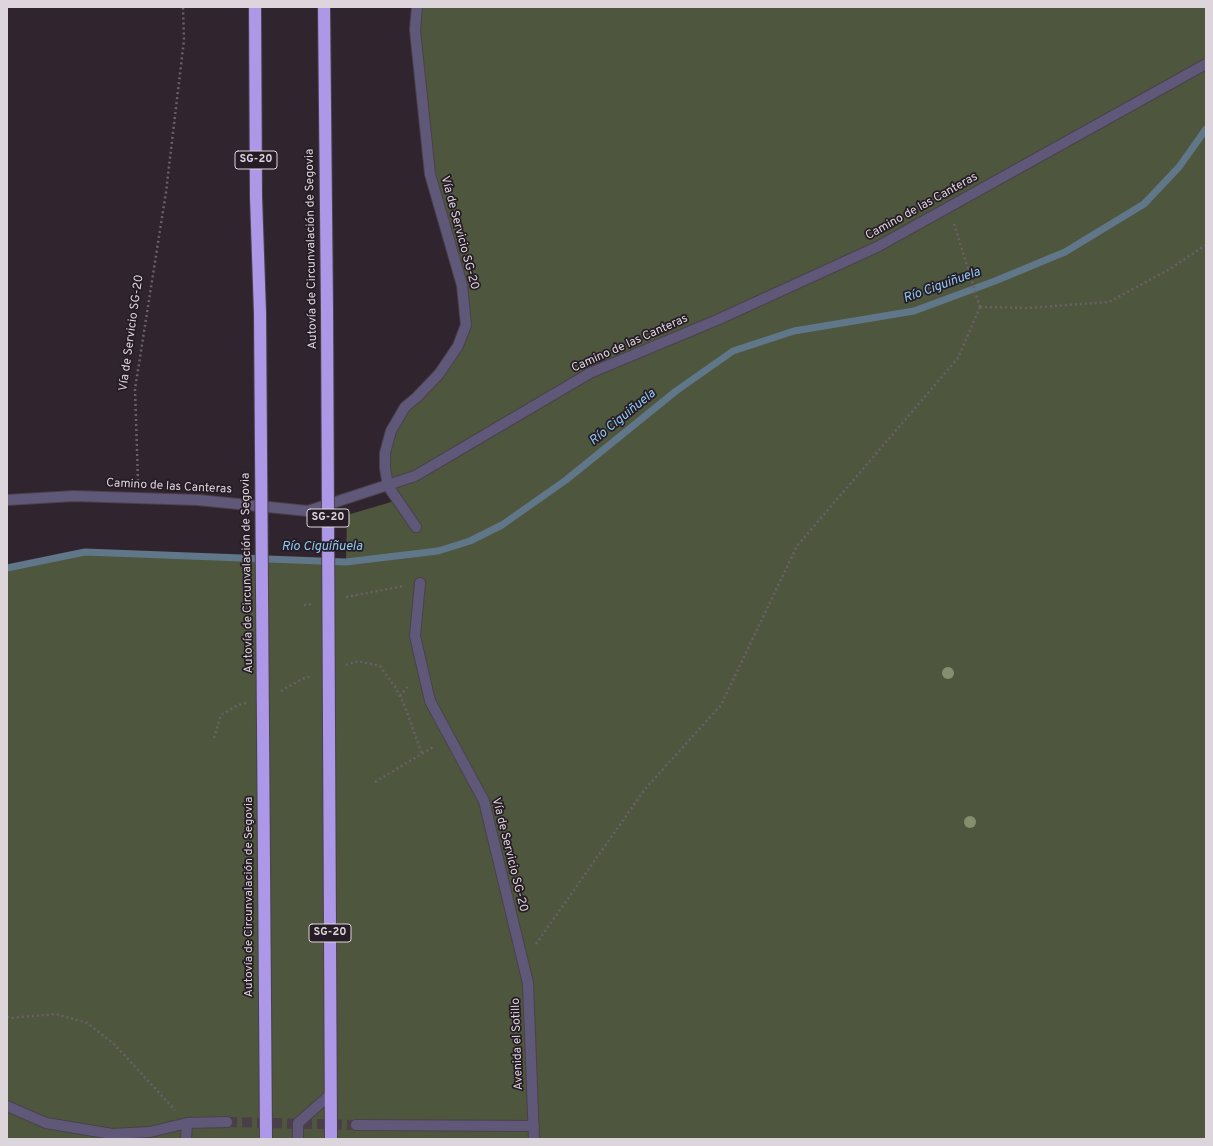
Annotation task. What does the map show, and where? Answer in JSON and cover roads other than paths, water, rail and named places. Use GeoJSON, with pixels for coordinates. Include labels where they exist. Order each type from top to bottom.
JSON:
{"type":"FeatureCollection","features":[{"type":"Feature","properties":{"kind":"highway","name":"Autovía de Circunvalación de Segovia"},"geometry":{"type":"LineString","coordinates":[[255,7],[256,197],[260,313],[266,1139]]}},
{"type":"Feature","properties":{"kind":"highway","name":"Autovía de Circunvalación de Segovia"},"geometry":{"type":"LineString","coordinates":[[324,7],[331,1139]]}},
{"type":"Feature","properties":{"kind":"street","name":"Vía de Servicio SG-20"},"geometry":{"type":"LineString","coordinates":[[416,527],[388,486],[384,468],[391,431],[405,407],[439,374],[458,346],[466,326],[462,285],[430,174],[415,30],[417,7]]}},
{"type":"Feature","properties":{"kind":"street","name":"Camino de las Canteras"},"geometry":{"type":"LineString","coordinates":[[7,500],[74,496],[198,500],[308,511],[388,486],[415,476],[590,373],[717,320],[876,247],[1206,64]]}},
{"type":"Feature","properties":{"kind":"street","name":"Vía de Servicio SG-20"},"geometry":{"type":"LineString","coordinates":[[420,583],[415,636],[430,700],[484,801],[523,962]]}},
{"type":"Feature","properties":{"kind":"street","name":"Avenida el Sotillo"},"geometry":{"type":"LineString","coordinates":[[523,962],[528,983],[534,1139]]}},
{"type":"Feature","properties":{"kind":"street"},"geometry":{"type":"LineString","coordinates":[[298,1139],[298,1123],[331,1094]]}},
{"type":"Feature","properties":{"kind":"street"},"geometry":{"type":"LineString","coordinates":[[7,1106],[46,1123],[112,1134],[150,1132],[187,1123],[227,1122]]}},
{"type":"Feature","properties":{"kind":"street"},"geometry":{"type":"LineString","coordinates":[[186,1139],[187,1123]]}},
{"type":"Feature","properties":{"kind":"street"},"geometry":{"type":"LineString","coordinates":[[356,1125],[534,1126]]}},
{"type":"Feature","properties":{"kind":"waterway","name":"Río Ciguiñuela"},"geometry":{"type":"LineString","coordinates":[[7,568],[85,552],[346,562],[438,551],[470,541],[502,525],[566,480],[676,391],[733,351],[794,331],[914,311],[995,281],[1065,252],[1144,204],[1179,167],[1206,129]]}},
{"type":"Feature","properties":{"kind":"tunnel"},"geometry":{"type":"LineString","coordinates":[[227,1122],[356,1125]]}}]}
